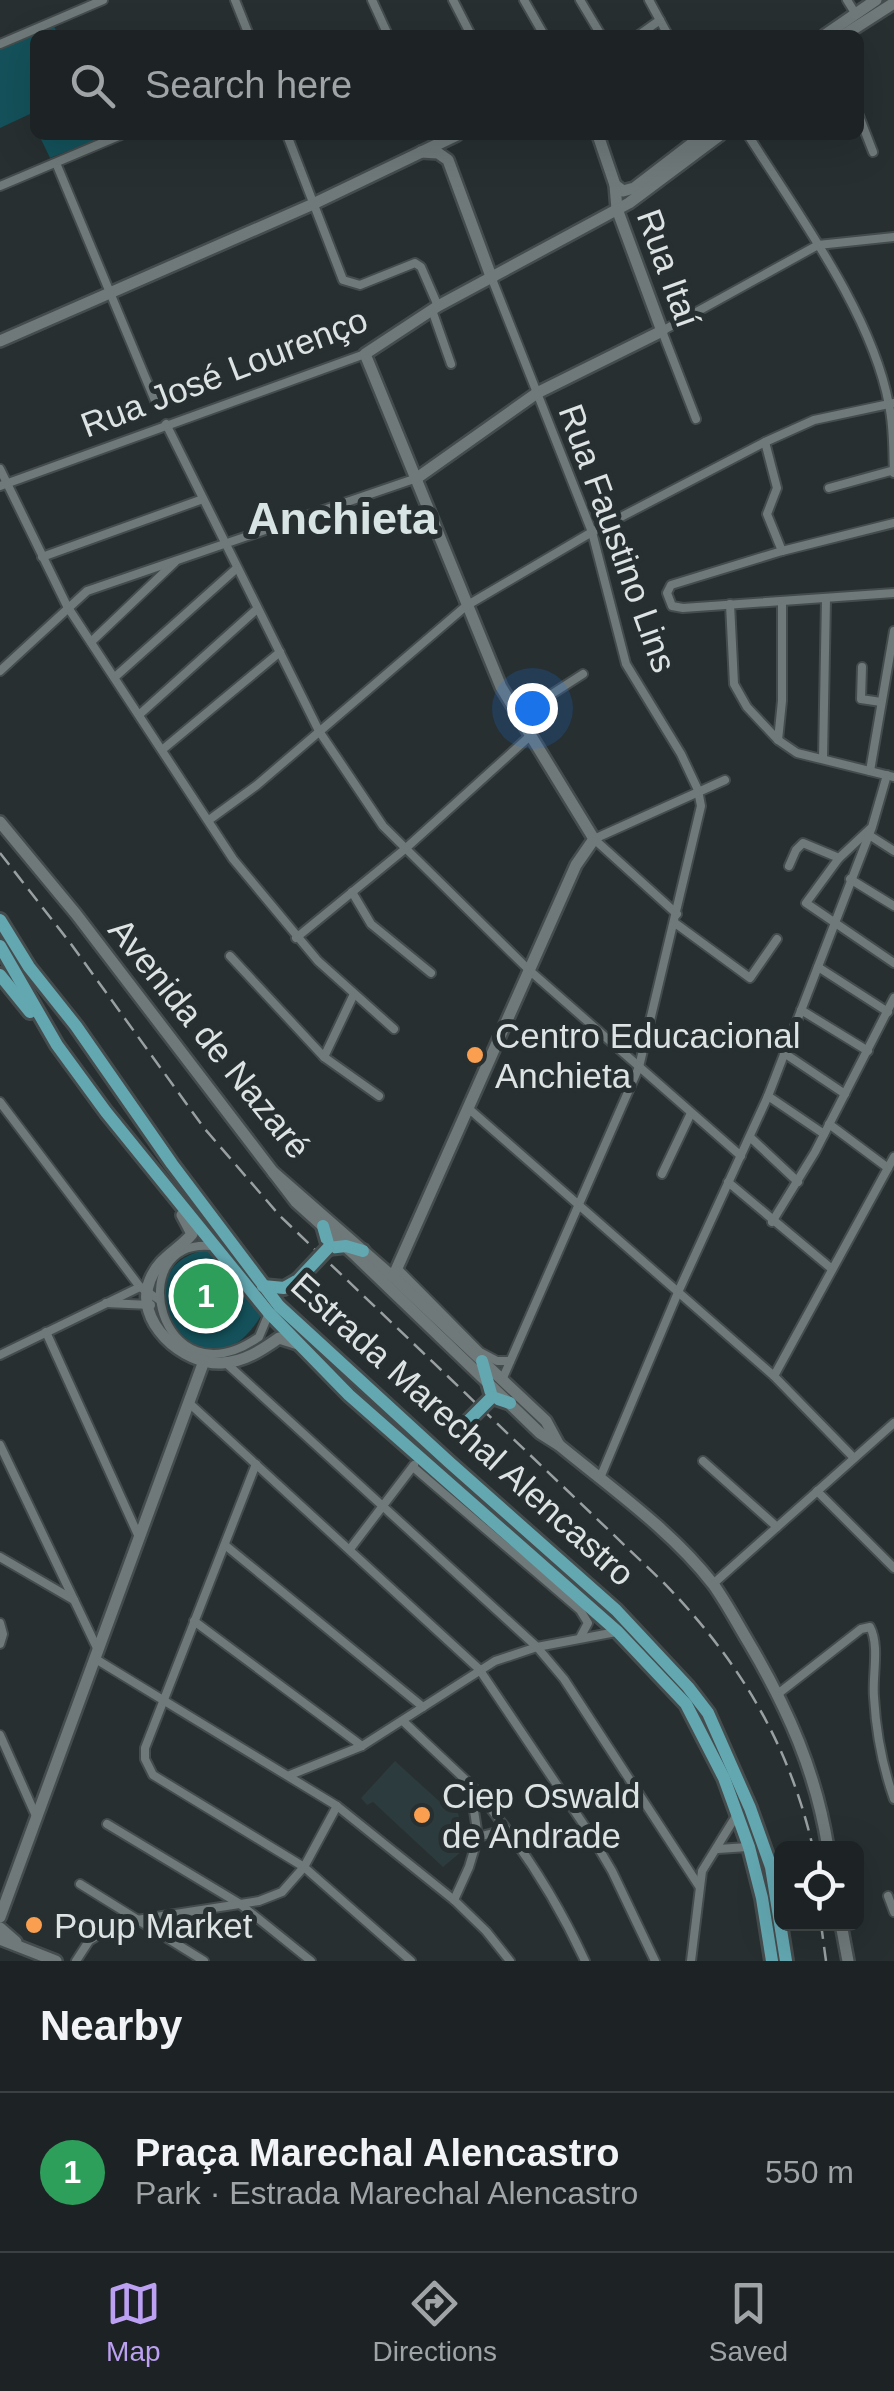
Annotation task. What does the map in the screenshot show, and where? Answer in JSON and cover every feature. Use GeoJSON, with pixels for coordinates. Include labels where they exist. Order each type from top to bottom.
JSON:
{"type":"FeatureCollection","features":[{"type":"Feature","properties":{"kind":"main road"},"geometry":{"type":"LineString","coordinates":[[832,30],[876,0]]}},
{"type":"Feature","properties":{"kind":"main road"},"geometry":{"type":"LineString","coordinates":[[852,30],[894,3]]}},
{"type":"Feature","properties":{"kind":"main road"},"geometry":{"type":"LineString","coordinates":[[0,341],[312,205],[421,152],[436,140]]}},
{"type":"Feature","properties":{"kind":"main road"},"geometry":{"type":"LineString","coordinates":[[421,152],[438,153],[448,160],[458,140]]}},
{"type":"Feature","properties":{"kind":"main road","name":"Rua Itaí"},"geometry":{"type":"LineString","coordinates":[[600,140],[615,185],[617,209],[662,330]]}},
{"type":"Feature","properties":{"kind":"main road"},"geometry":{"type":"LineString","coordinates":[[615,185],[624,191],[634,188],[696,140]]}},
{"type":"Feature","properties":{"kind":"main road","name":"Rua José Lourenço"},"geometry":{"type":"LineString","coordinates":[[365,354],[435,308],[617,209],[714,140]]}},
{"type":"Feature","properties":{"kind":"main road","name":"Rua Faustino Lins"},"geometry":{"type":"LineString","coordinates":[[448,160],[492,279]]}},
{"type":"Feature","properties":{"kind":"main road"},"geometry":{"type":"LineString","coordinates":[[417,478],[537,393],[662,330]]}},
{"type":"Feature","properties":{"kind":"main road"},"geometry":{"type":"LineString","coordinates":[[365,354],[466,606],[516,717],[594,839],[576,865],[395,1273]]}},
{"type":"Feature","properties":{"kind":"main road","name":"Avenida de Nazaré"},"geometry":{"type":"LineString","coordinates":[[0,822],[76,914],[273,1172],[362,1251],[395,1273],[482,1360]]}},
{"type":"Feature","properties":{"kind":"main road","name":"Estrada Marechal Alencastro"},"geometry":{"type":"LineString","coordinates":[[0,920],[24,960],[76,1026],[262,1286],[294,1322],[616,1610],[665,1660],[708,1713],[742,1815],[772,1961]]}},
{"type":"Feature","properties":{"kind":"main road","name":"Estrada Marechal Alencastro"},"geometry":{"type":"LineString","coordinates":[[0,946],[56,1046],[269,1313],[394,1434],[417,1462],[618,1632],[686,1704],[771,1867],[786,1961]]}},
{"type":"Feature","properties":{"kind":"main road"},"geometry":{"type":"LineString","coordinates":[[0,975],[44,1026]]}},
{"type":"Feature","properties":{"kind":"main road"},"geometry":{"type":"LineString","coordinates":[[56,1046],[76,1040],[76,1026]]}},
{"type":"Feature","properties":{"kind":"main road"},"geometry":{"type":"LineString","coordinates":[[86,1084],[90,1068],[105,1068]]}},
{"type":"Feature","properties":{"kind":"main road","name":"Estrada Marechal Alencastro"},"geometry":{"type":"LineString","coordinates":[[124,1135],[192,1232],[190,1238],[162,1259],[150,1298]]}},
{"type":"Feature","properties":{"kind":"main road"},"geometry":{"type":"LineString","coordinates":[[273,1172],[296,1202],[493,1390],[662,1531],[713,1584],[779,1694],[802,1742],[827,1841]]}},
{"type":"Feature","properties":{"kind":"main road"},"geometry":{"type":"LineString","coordinates":[[323,1226],[328,1248]]}},
{"type":"Feature","properties":{"kind":"main road"},"geometry":{"type":"LineString","coordinates":[[262,1286],[284,1288],[298,1280],[328,1248],[346,1246],[362,1251]]}},
{"type":"Feature","properties":{"kind":"main road"},"geometry":{"type":"LineString","coordinates":[[150,1298],[152,1319],[185,1354],[225,1363],[248,1358],[279,1338],[300,1345]]}},
{"type":"Feature","properties":{"kind":"main road"},"geometry":{"type":"LineString","coordinates":[[0,1917],[4,1894],[205,1357]]}},
{"type":"Feature","properties":{"kind":"main road"},"geometry":{"type":"LineString","coordinates":[[482,1360],[493,1390],[546,1420],[559,1445]]}},
{"type":"Feature","properties":{"kind":"main road"},"geometry":{"type":"LineString","coordinates":[[394,1434],[429,1444],[452,1437],[493,1390]]}},
{"type":"Feature","properties":{"kind":"main road"},"geometry":{"type":"LineString","coordinates":[[449,1462],[452,1437]]}},
{"type":"Feature","properties":{"kind":"main road"},"geometry":{"type":"LineString","coordinates":[[0,1928],[19,1945]]}},
{"type":"Feature","properties":{"kind":"main road"},"geometry":{"type":"LineString","coordinates":[[842,1931],[848,1961]]}},
{"type":"Feature","properties":{"kind":"main road"},"geometry":{"type":"LineString","coordinates":[[0,1939],[56,1961]]}},
{"type":"Feature","properties":{"kind":"street"},"geometry":{"type":"LineString","coordinates":[[32,30],[102,0]]}},
{"type":"Feature","properties":{"kind":"street"},"geometry":{"type":"LineString","coordinates":[[235,0],[248,30]]}},
{"type":"Feature","properties":{"kind":"street"},"geometry":{"type":"LineString","coordinates":[[372,0],[386,30]]}},
{"type":"Feature","properties":{"kind":"street"},"geometry":{"type":"LineString","coordinates":[[453,0],[468,30]]}},
{"type":"Feature","properties":{"kind":"street"},"geometry":{"type":"LineString","coordinates":[[524,0],[541,30]]}},
{"type":"Feature","properties":{"kind":"street"},"geometry":{"type":"LineString","coordinates":[[580,0],[598,30]]}},
{"type":"Feature","properties":{"kind":"street"},"geometry":{"type":"LineString","coordinates":[[662,0],[651,4],[665,30]]}},
{"type":"Feature","properties":{"kind":"street"},"geometry":{"type":"LineString","coordinates":[[847,0],[855,13]]}},
{"type":"Feature","properties":{"kind":"street"},"geometry":{"type":"LineString","coordinates":[[646,30],[660,20]]}},
{"type":"Feature","properties":{"kind":"street"},"geometry":{"type":"LineString","coordinates":[[0,44],[30,31]]}},
{"type":"Feature","properties":{"kind":"street"},"geometry":{"type":"LineString","coordinates":[[864,129],[873,152]]}},
{"type":"Feature","properties":{"kind":"street"},"geometry":{"type":"LineString","coordinates":[[0,186],[109,140]]}},
{"type":"Feature","properties":{"kind":"street"},"geometry":{"type":"LineString","coordinates":[[288,140],[341,278],[360,285],[415,263],[420,266],[451,364]]}},
{"type":"Feature","properties":{"kind":"street"},"geometry":{"type":"LineString","coordinates":[[751,140],[855,310],[892,404],[894,472],[829,488]]}},
{"type":"Feature","properties":{"kind":"street"},"geometry":{"type":"LineString","coordinates":[[56,162],[156,403]]}},
{"type":"Feature","properties":{"kind":"street"},"geometry":{"type":"LineString","coordinates":[[662,330],[818,245],[894,237]]}},
{"type":"Feature","properties":{"kind":"street","name":"Rua Faustino Lins"},"geometry":{"type":"LineString","coordinates":[[492,279],[592,532],[626,664],[681,754],[698,790],[700,819],[639,1067],[510,1362],[493,1390]]}},
{"type":"Feature","properties":{"kind":"street","name":"Rua Itaí"},"geometry":{"type":"LineString","coordinates":[[662,330],[696,419]]}},
{"type":"Feature","properties":{"kind":"street","name":"Rua José Lourenço"},"geometry":{"type":"LineString","coordinates":[[3,485],[365,354]]}},
{"type":"Feature","properties":{"kind":"street"},"geometry":{"type":"LineString","coordinates":[[209,820],[258,785],[466,606],[592,532],[765,442],[814,420],[892,404]]}},
{"type":"Feature","properties":{"kind":"street"},"geometry":{"type":"LineString","coordinates":[[166,424],[319,731],[368,806],[405,849],[529,970],[741,1156]]}},
{"type":"Feature","properties":{"kind":"street"},"geometry":{"type":"LineString","coordinates":[[765,442],[777,488],[767,514],[782,551]]}},
{"type":"Feature","properties":{"kind":"street"},"geometry":{"type":"LineString","coordinates":[[0,469],[3,485],[67,606],[233,858],[296,938],[353,996],[394,1030]]}},
{"type":"Feature","properties":{"kind":"street"},"geometry":{"type":"LineString","coordinates":[[0,671],[87,591],[417,478]]}},
{"type":"Feature","properties":{"kind":"street"},"geometry":{"type":"LineString","coordinates":[[42,557],[203,498]]}},
{"type":"Feature","properties":{"kind":"street"},"geometry":{"type":"LineString","coordinates":[[894,524],[782,551],[672,585],[668,593],[669,602],[677,608],[894,593]]}},
{"type":"Feature","properties":{"kind":"street"},"geometry":{"type":"LineString","coordinates":[[91,642],[179,559]]}},
{"type":"Feature","properties":{"kind":"street"},"geometry":{"type":"LineString","coordinates":[[115,677],[236,568]]}},
{"type":"Feature","properties":{"kind":"street"},"geometry":{"type":"LineString","coordinates":[[823,758],[826,600]]}},
{"type":"Feature","properties":{"kind":"street"},"geometry":{"type":"LineString","coordinates":[[778,740],[782,602]]}},
{"type":"Feature","properties":{"kind":"street"},"geometry":{"type":"LineString","coordinates":[[600,1478],[768,1096],[891,776],[797,753],[778,740],[748,707],[734,684],[730,604]]}},
{"type":"Feature","properties":{"kind":"street"},"geometry":{"type":"LineString","coordinates":[[140,714],[258,609]]}},
{"type":"Feature","properties":{"kind":"street"},"geometry":{"type":"LineString","coordinates":[[870,771],[894,631]]}},
{"type":"Feature","properties":{"kind":"street"},"geometry":{"type":"LineString","coordinates":[[162,750],[280,652]]}},
{"type":"Feature","properties":{"kind":"street"},"geometry":{"type":"LineString","coordinates":[[889,654],[894,663]]}},
{"type":"Feature","properties":{"kind":"street"},"geometry":{"type":"LineString","coordinates":[[862,667],[862,699],[881,702]]}},
{"type":"Feature","properties":{"kind":"street"},"geometry":{"type":"LineString","coordinates":[[516,717],[583,674]]}},
{"type":"Feature","properties":{"kind":"street"},"geometry":{"type":"LineString","coordinates":[[296,938],[405,849],[530,736]]}},
{"type":"Feature","properties":{"kind":"street"},"geometry":{"type":"LineString","coordinates":[[725,780],[594,839],[676,919],[750,978],[777,938]]}},
{"type":"Feature","properties":{"kind":"street"},"geometry":{"type":"LineString","coordinates":[[870,831],[894,851]]}},
{"type":"Feature","properties":{"kind":"street"},"geometry":{"type":"LineString","coordinates":[[870,831],[839,858],[806,903],[894,962]]}},
{"type":"Feature","properties":{"kind":"street"},"geometry":{"type":"LineString","coordinates":[[789,866],[803,844],[839,858]]}},
{"type":"Feature","properties":{"kind":"street"},"geometry":{"type":"LineString","coordinates":[[850,879],[894,906]]}},
{"type":"Feature","properties":{"kind":"street"},"geometry":{"type":"LineString","coordinates":[[352,892],[371,924],[431,973]]}},
{"type":"Feature","properties":{"kind":"street"},"geometry":{"type":"LineString","coordinates":[[230,956],[324,1057],[379,1096]]}},
{"type":"Feature","properties":{"kind":"street"},"geometry":{"type":"LineString","coordinates":[[818,967],[889,1018]]}},
{"type":"Feature","properties":{"kind":"street"},"geometry":{"type":"LineString","coordinates":[[324,1057],[353,996]]}},
{"type":"Feature","properties":{"kind":"street"},"geometry":{"type":"LineString","coordinates":[[772,1222],[889,1018],[894,998]]}},
{"type":"Feature","properties":{"kind":"street"},"geometry":{"type":"LineString","coordinates":[[801,1010],[868,1051]]}},
{"type":"Feature","properties":{"kind":"street"},"geometry":{"type":"LineString","coordinates":[[784,1053],[845,1094]]}},
{"type":"Feature","properties":{"kind":"street"},"geometry":{"type":"LineString","coordinates":[[768,1096],[824,1134]]}},
{"type":"Feature","properties":{"kind":"street"},"geometry":{"type":"LineString","coordinates":[[0,1102],[150,1298]]}},
{"type":"Feature","properties":{"kind":"street"},"geometry":{"type":"LineString","coordinates":[[468,1108],[680,1290],[774,1376],[853,1457]]}},
{"type":"Feature","properties":{"kind":"street"},"geometry":{"type":"LineString","coordinates":[[662,1174],[691,1113]]}},
{"type":"Feature","properties":{"kind":"street"},"geometry":{"type":"LineString","coordinates":[[829,1124],[888,1168]]}},
{"type":"Feature","properties":{"kind":"street"},"geometry":{"type":"LineString","coordinates":[[750,1137],[798,1182]]}},
{"type":"Feature","properties":{"kind":"street"},"geometry":{"type":"LineString","coordinates":[[774,1376],[894,1157]]}},
{"type":"Feature","properties":{"kind":"street"},"geometry":{"type":"LineString","coordinates":[[728,1182],[832,1269]]}},
{"type":"Feature","properties":{"kind":"street"},"geometry":{"type":"LineString","coordinates":[[0,1355],[106,1303],[150,1298],[171,1262],[192,1248],[217,1246]]}},
{"type":"Feature","properties":{"kind":"street","name":"Avenida de Nazaré"},"geometry":{"type":"LineString","coordinates":[[395,1273],[480,1352],[496,1361],[510,1362]]}},
{"type":"Feature","properties":{"kind":"street"},"geometry":{"type":"LineString","coordinates":[[106,1303],[150,1298]]}},
{"type":"Feature","properties":{"kind":"street"},"geometry":{"type":"LineString","coordinates":[[260,1337],[269,1313]]}},
{"type":"Feature","properties":{"kind":"street"},"geometry":{"type":"LineString","coordinates":[[46,1332],[139,1537]]}},
{"type":"Feature","properties":{"kind":"street"},"geometry":{"type":"LineString","coordinates":[[205,1357],[238,1349],[260,1337],[279,1338]]}},
{"type":"Feature","properties":{"kind":"street"},"geometry":{"type":"LineString","coordinates":[[225,1363],[538,1647],[564,1679],[699,1886]]}},
{"type":"Feature","properties":{"kind":"street"},"geometry":{"type":"LineString","coordinates":[[188,1402],[478,1668],[592,1836],[655,1961]]}},
{"type":"Feature","properties":{"kind":"street"},"geometry":{"type":"LineString","coordinates":[[713,1584],[894,1422]]}},
{"type":"Feature","properties":{"kind":"street"},"geometry":{"type":"LineString","coordinates":[[1,1450],[96,1654],[163,1700],[337,1806],[454,1900],[510,1961]]}},
{"type":"Feature","properties":{"kind":"street"},"geometry":{"type":"LineString","coordinates":[[704,1461],[777,1527]]}},
{"type":"Feature","properties":{"kind":"street"},"geometry":{"type":"LineString","coordinates":[[350,1549],[417,1462],[580,1610],[588,1623],[581,1637]]}},
{"type":"Feature","properties":{"kind":"street"},"geometry":{"type":"LineString","coordinates":[[256,1464],[145,1748],[147,1767],[153,1775],[304,1866],[411,1961]]}},
{"type":"Feature","properties":{"kind":"street"},"geometry":{"type":"LineString","coordinates":[[817,1492],[894,1568]]}},
{"type":"Feature","properties":{"kind":"street"},"geometry":{"type":"LineString","coordinates":[[225,1544],[423,1707]]}},
{"type":"Feature","properties":{"kind":"street"},"geometry":{"type":"LineString","coordinates":[[0,1557],[74,1600]]}},
{"type":"Feature","properties":{"kind":"street"},"geometry":{"type":"LineString","coordinates":[[194,1621],[362,1746]]}},
{"type":"Feature","properties":{"kind":"street"},"geometry":{"type":"LineString","coordinates":[[0,1623],[0,1644]]}},
{"type":"Feature","properties":{"kind":"street"},"geometry":{"type":"LineString","coordinates":[[779,1694],[861,1629],[870,1627],[874,1635],[872,1669],[877,1735],[894,1799]]}},
{"type":"Feature","properties":{"kind":"street"},"geometry":{"type":"LineString","coordinates":[[290,1775],[362,1746],[404,1722],[478,1668],[538,1647],[618,1632]]}},
{"type":"Feature","properties":{"kind":"street"},"geometry":{"type":"LineString","coordinates":[[404,1722],[470,1784],[515,1836],[562,1912],[584,1961]]}},
{"type":"Feature","properties":{"kind":"street"},"geometry":{"type":"LineString","coordinates":[[0,1735],[36,1816]]}},
{"type":"Feature","properties":{"kind":"street"},"geometry":{"type":"LineString","coordinates":[[454,1900],[470,1867],[478,1837],[470,1784]]}},
{"type":"Feature","properties":{"kind":"street"},"geometry":{"type":"LineString","coordinates":[[76,1961],[88,1942],[118,1922],[259,1901],[282,1892],[304,1866],[337,1806]]}},
{"type":"Feature","properties":{"kind":"street"},"geometry":{"type":"LineString","coordinates":[[691,1961],[705,1864],[742,1815]]}},
{"type":"Feature","properties":{"kind":"street"},"geometry":{"type":"LineString","coordinates":[[107,1824],[240,1904],[312,1961]]}},
{"type":"Feature","properties":{"kind":"street"},"geometry":{"type":"LineString","coordinates":[[478,1837],[494,1833],[515,1836]]}},
{"type":"Feature","properties":{"kind":"street"},"geometry":{"type":"LineString","coordinates":[[718,1849],[748,1847]]}},
{"type":"Feature","properties":{"kind":"street"},"geometry":{"type":"LineString","coordinates":[[80,1884],[204,1961]]}},
{"type":"Feature","properties":{"kind":"street"},"geometry":{"type":"LineString","coordinates":[[888,1896],[894,1912]]}},
{"type":"Feature","properties":{"kind":"shaded area"},"geometry":{"type":"Polygon","coordinates":[[[30,36],[30,114],[0,128],[0,49],[30,36]]]}},
{"type":"Feature","properties":{"kind":"shaded area"},"geometry":{"type":"Polygon","coordinates":[[[41,140],[96,140],[50,158],[41,140]]]}},
{"type":"Feature","properties":{"kind":"shaded area"},"geometry":{"type":"Polygon","coordinates":[[[205,1250],[213,1251],[262,1314],[239,1341],[215,1350],[193,1344],[176,1328],[166,1306],[166,1283],[178,1263],[205,1250]]]}},
{"type":"Feature","properties":{"kind":"shaded area","name":"Ciep Oswald de Andrade"},"geometry":{"type":"Polygon","coordinates":[[[395,1761],[439,1801],[455,1805],[460,1819],[441,1836],[461,1852],[443,1867],[373,1802],[367,1805],[361,1798],[395,1761]]]}},
{"type":"Feature","properties":{"kind":"railway"},"geometry":{"type":"LineString","coordinates":[[0,853],[204,1128],[280,1216],[663,1582],[715,1641],[775,1738],[811,1841]]}},
{"type":"Feature","properties":{"kind":"railway"},"geometry":{"type":"LineString","coordinates":[[822,1931],[826,1961]]}},
{"type":"Feature","properties":{"kind":"place","name":"Centro Educacional Anchieta"},"geometry":{"type":"Point","coordinates":[475,1055]}},
{"type":"Feature","properties":{"kind":"place","name":"Praça Marechal Alencastro"},"geometry":{"type":"Point","coordinates":[206,1296]}},
{"type":"Feature","properties":{"kind":"place","name":"Ciep Oswald de Andrade"},"geometry":{"type":"Point","coordinates":[422,1815]}},
{"type":"Feature","properties":{"kind":"place","name":"Poup Market"},"geometry":{"type":"Point","coordinates":[34,1925]}},
{"type":"Feature","properties":{"kind":"district","name":"Anchieta"},"geometry":{"type":"Point","coordinates":[342,518]}}]}
